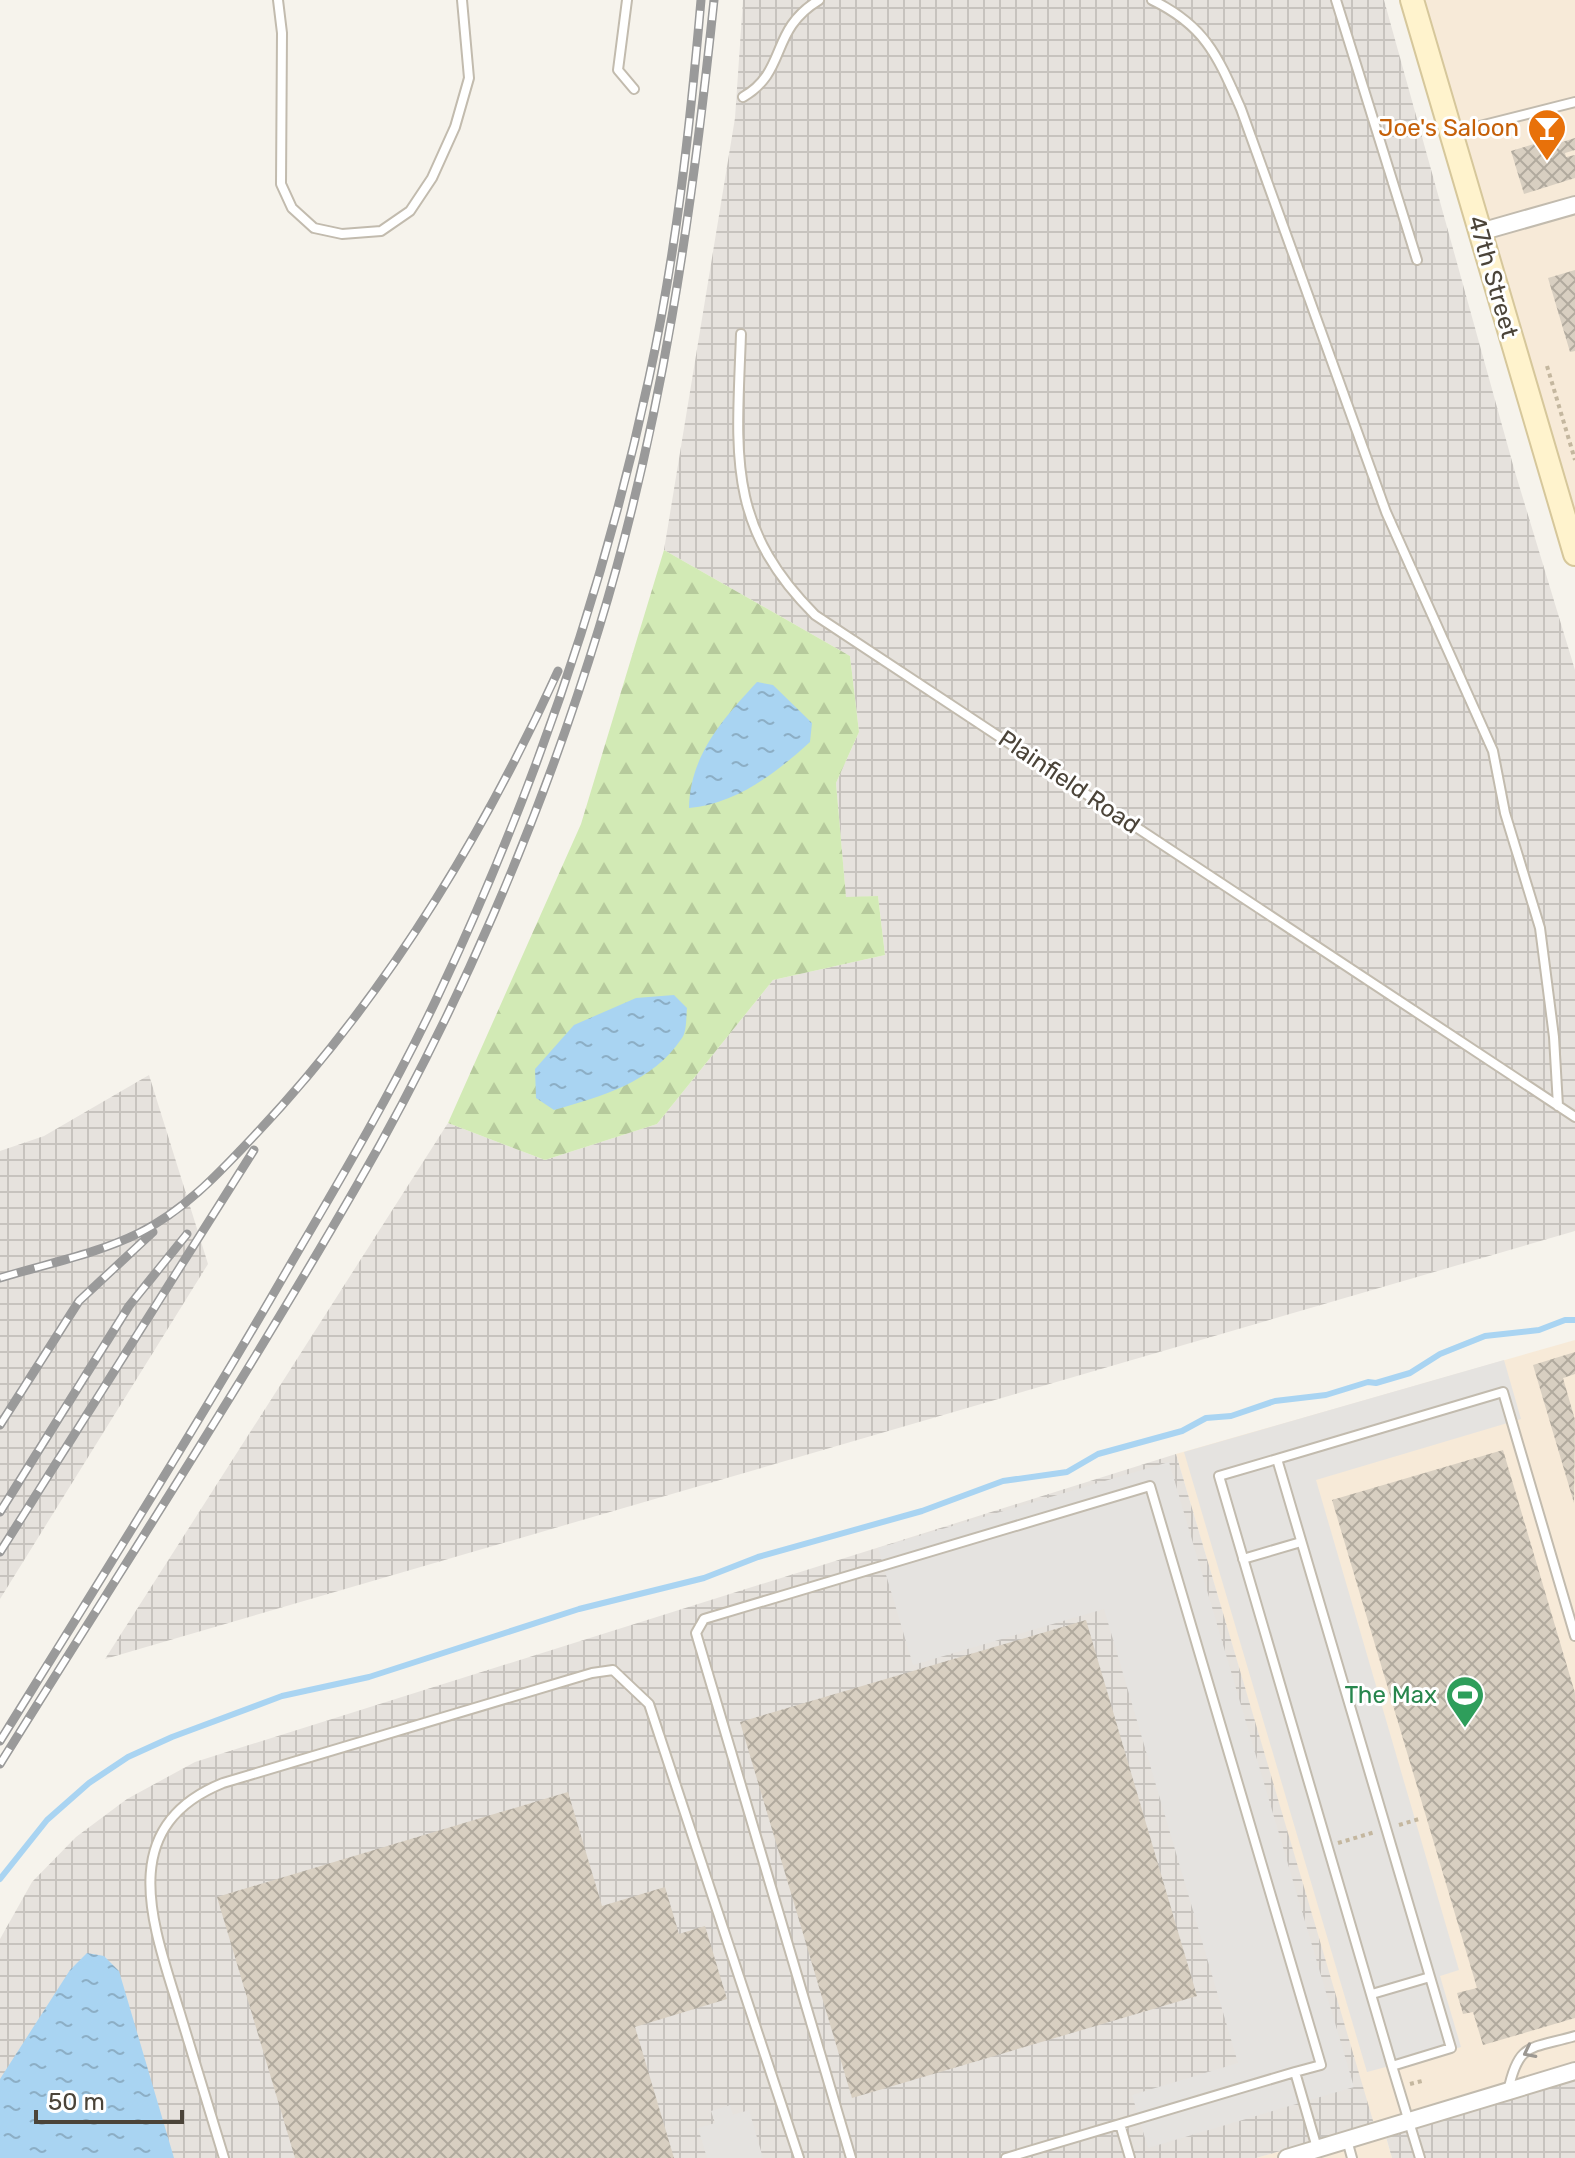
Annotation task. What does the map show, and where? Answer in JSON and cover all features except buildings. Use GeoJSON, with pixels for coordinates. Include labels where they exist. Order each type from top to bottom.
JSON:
{"type":"FeatureCollection","features":[{"type":"Feature","properties":{"kind":"main road","name":"47th Street"},"geometry":{"type":"LineString","coordinates":[[1417,1],[1451,133],[1573,543]]}},
{"type":"Feature","properties":{"kind":"street"},"geometry":{"type":"LineString","coordinates":[[1480,232],[1575,205]]}},
{"type":"Feature","properties":{"kind":"street"},"geometry":{"type":"LineString","coordinates":[[1287,2158],[1575,2071]]}},
{"type":"Feature","properties":{"kind":"lane"},"geometry":{"type":"LineString","coordinates":[[278,0],[282,33],[281,184],[292,208],[314,228],[342,234],[381,231],[410,211],[432,178],[455,127],[469,78],[462,0]]}},
{"type":"Feature","properties":{"kind":"lane"},"geometry":{"type":"LineString","coordinates":[[627,0],[618,70],[634,89]]}},
{"type":"Feature","properties":{"kind":"lane"},"geometry":{"type":"LineString","coordinates":[[743,97],[758,89],[771,72],[787,27],[802,10],[819,0]]}},
{"type":"Feature","properties":{"kind":"lane"},"geometry":{"type":"LineString","coordinates":[[1152,0],[1177,12],[1198,29],[1218,58],[1241,109],[1386,512],[1493,751],[1505,813],[1540,928],[1554,1037],[1558,1106]]}},
{"type":"Feature","properties":{"kind":"lane"},"geometry":{"type":"LineString","coordinates":[[1336,0],[1417,260]]}},
{"type":"Feature","properties":{"kind":"lane"},"geometry":{"type":"LineString","coordinates":[[1451,133],[1575,102]]}},
{"type":"Feature","properties":{"kind":"lane","name":"Plainfield Road"},"geometry":{"type":"LineString","coordinates":[[741,334],[737,455],[742,493],[767,556],[792,592],[815,615],[1575,1117]]}},
{"type":"Feature","properties":{"kind":"lane"},"geometry":{"type":"LineString","coordinates":[[1420,2158],[1219,1476],[1503,1392],[1575,1636]]}},
{"type":"Feature","properties":{"kind":"lane"},"geometry":{"type":"LineString","coordinates":[[1277,1459],[1451,2048],[1392,2066]]}},
{"type":"Feature","properties":{"kind":"lane"},"geometry":{"type":"LineString","coordinates":[[851,2158],[696,1633],[704,1619],[1150,1486],[1321,2065],[1006,2158]]}},
{"type":"Feature","properties":{"kind":"lane"},"geometry":{"type":"LineString","coordinates":[[1243,1559],[1301,1542]]}},
{"type":"Feature","properties":{"kind":"lane"},"geometry":{"type":"LineString","coordinates":[[224,2158],[151,1918],[149,1872],[160,1834],[195,1794],[223,1783],[592,1673],[613,1670],[649,1704],[799,2158]]}},
{"type":"Feature","properties":{"kind":"lane"},"geometry":{"type":"LineString","coordinates":[[1372,1994],[1430,1977]]}},
{"type":"Feature","properties":{"kind":"lane"},"geometry":{"type":"LineString","coordinates":[[1508,2092],[1514,2061],[1523,2051],[1575,2036]]}},
{"type":"Feature","properties":{"kind":"lane"},"geometry":{"type":"LineString","coordinates":[[1295,2072],[1318,2149]]}},
{"type":"Feature","properties":{"kind":"lane"},"geometry":{"type":"LineString","coordinates":[[1120,2124],[1130,2158]]}},
{"type":"Feature","properties":{"kind":"lane"},"geometry":{"type":"LineString","coordinates":[[1347,2140],[1352,2158]]}},
{"type":"Feature","properties":{"kind":"path"},"geometry":{"type":"LineString","coordinates":[[1547,366],[1575,460]]}},
{"type":"Feature","properties":{"kind":"path"},"geometry":{"type":"LineString","coordinates":[[1349,1703],[1382,1693]]}},
{"type":"Feature","properties":{"kind":"shaded area"},"geometry":{"type":"Polygon","coordinates":[[[743,0],[1384,0],[1515,472],[1575,670],[1575,1231],[105,1659],[448,1123],[545,1160],[657,1124],[773,980],[885,955],[878,896],[846,898],[836,783],[859,732],[850,656],[664,550],[735,118],[743,0]]]}},
{"type":"Feature","properties":{"kind":"shaded area"},"geometry":{"type":"Polygon","coordinates":[[[1419,0],[1575,0],[1575,201],[1485,224],[1419,0]]]}},
{"type":"Feature","properties":{"kind":"shaded area"},"geometry":{"type":"Polygon","coordinates":[[[1575,211],[1575,529],[1489,236],[1575,211]]]}},
{"type":"Feature","properties":{"kind":"shaded area"},"geometry":{"type":"Polygon","coordinates":[[[149,1075],[208,1264],[0,1599],[0,1151],[44,1136],[149,1075]]]}},
{"type":"Feature","properties":{"kind":"shaded area"},"geometry":{"type":"Polygon","coordinates":[[[1575,1340],[1575,2080],[1386,2137],[1392,2158],[1256,2158],[1373,2124],[1176,1454],[1575,1340]]]}},
{"type":"Feature","properties":{"kind":"shaded area"},"geometry":{"type":"Polygon","coordinates":[[[1504,1360],[1521,1419],[1316,1480],[1459,1970],[1440,1976],[1461,2047],[1367,2072],[1184,1452],[1504,1360]]]}},
{"type":"Feature","properties":{"kind":"shaded area"},"geometry":{"type":"Polygon","coordinates":[[[1176,1454],[1374,2124],[1256,2158],[0,2158],[0,1939],[32,1882],[76,1837],[127,1799],[195,1762],[1176,1454]]]}},
{"type":"Feature","properties":{"kind":"shaded area"},"geometry":{"type":"Polygon","coordinates":[[[1169,1462],[1354,2087],[1148,2148],[1132,2095],[1238,2063],[1104,1609],[913,1665],[878,1548],[1169,1462]]]}},
{"type":"Feature","properties":{"kind":"shaded area"},"geometry":{"type":"Polygon","coordinates":[[[1575,2080],[1575,2158],[1392,2158],[1386,2137],[1575,2080]]]}},
{"type":"Feature","properties":{"kind":"shaded area"},"geometry":{"type":"Polygon","coordinates":[[[730,2105],[733,2115],[749,2110],[763,2158],[707,2158],[698,2128],[715,2123],[711,2111],[730,2105]]]}},
{"type":"Feature","properties":{"kind":"green space"},"geometry":{"type":"Polygon","coordinates":[[[664,550],[850,656],[859,732],[836,783],[846,897],[878,896],[885,955],[773,980],[657,1124],[545,1160],[448,1123],[581,824],[664,550]]]}},
{"type":"Feature","properties":{"kind":"water"},"geometry":{"type":"Polygon","coordinates":[[[757,682],[773,685],[812,723],[810,742],[783,765],[739,794],[689,808],[695,771],[702,755],[721,724],[757,682]]]}},
{"type":"Feature","properties":{"kind":"water"},"geometry":{"type":"Polygon","coordinates":[[[674,995],[687,1008],[685,1032],[656,1066],[625,1086],[554,1110],[536,1098],[535,1069],[574,1025],[636,998],[674,995]]]}},
{"type":"Feature","properties":{"kind":"water"},"geometry":{"type":"Polygon","coordinates":[[[87,1953],[104,1956],[119,1971],[174,2158],[0,2158],[0,2079],[70,1970],[87,1953]]]}},
{"type":"Feature","properties":{"kind":"waterway"},"geometry":{"type":"LineString","coordinates":[[0,1879],[47,1820],[89,1783],[128,1757],[282,1696],[369,1677],[579,1609],[704,1578],[758,1557],[922,1511],[1003,1481],[1067,1472],[1098,1454],[1182,1431],[1206,1418],[1231,1416],[1275,1401],[1326,1395],[1410,1373],[1440,1354],[1485,1336],[1539,1330],[1565,1320],[1575,1320]]}},
{"type":"Feature","properties":{"kind":"railway"},"geometry":{"type":"LineString","coordinates":[[0,1741],[221,1382],[367,1132],[436,1000],[502,850],[533,773],[586,617],[610,538],[649,378],[687,143],[701,0]]}},
{"type":"Feature","properties":{"kind":"railway"},"geometry":{"type":"LineString","coordinates":[[0,1764],[225,1405],[356,1187],[462,985],[523,844],[599,628],[640,473],[685,238],[714,0]]}},
{"type":"Feature","properties":{"kind":"railway"},"geometry":{"type":"LineString","coordinates":[[0,1278],[106,1247],[156,1224],[201,1190],[254,1136],[345,1030],[425,916],[496,796],[558,671]]}},
{"type":"Feature","properties":{"kind":"railway"},"geometry":{"type":"LineString","coordinates":[[0,1552],[254,1150]]}},
{"type":"Feature","properties":{"kind":"railway"},"geometry":{"type":"LineString","coordinates":[[0,1425],[79,1301],[153,1232]]}},
{"type":"Feature","properties":{"kind":"railway"},"geometry":{"type":"LineString","coordinates":[[0,1512],[129,1306],[187,1234]]}},
{"type":"Feature","properties":{"kind":"place","name":"Joe's Saloon"},"geometry":{"type":"Point","coordinates":[1547,162]}},
{"type":"Feature","properties":{"kind":"place","name":"The Max"},"geometry":{"type":"Point","coordinates":[1465,1729]}}]}
